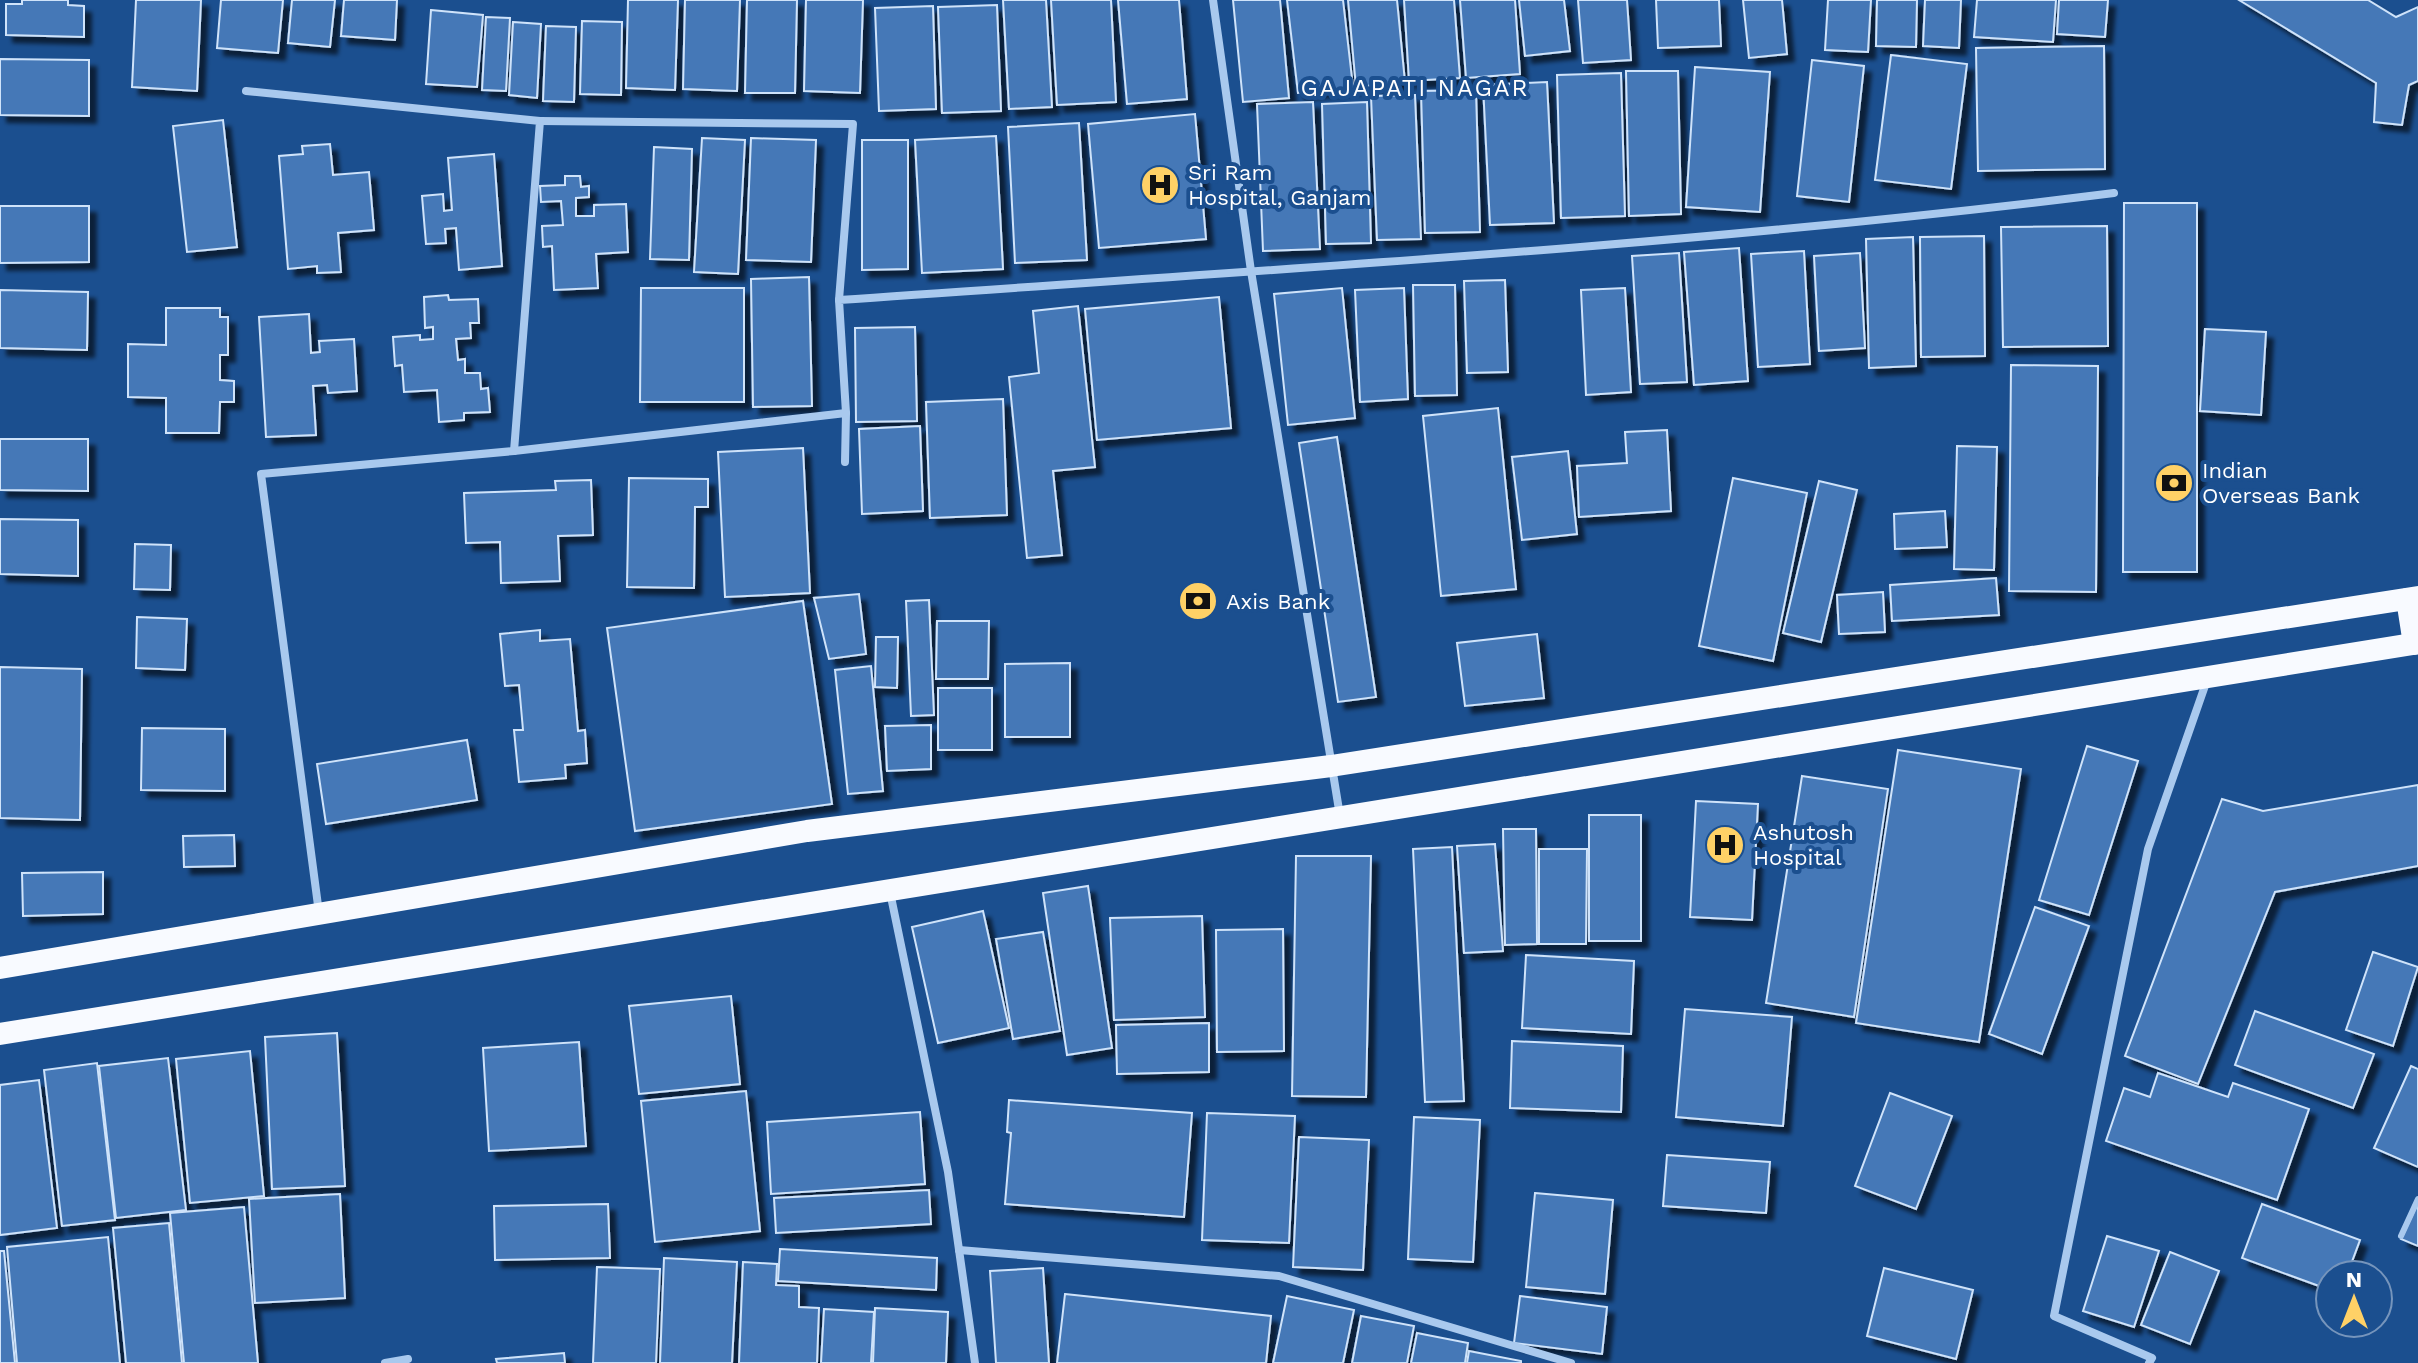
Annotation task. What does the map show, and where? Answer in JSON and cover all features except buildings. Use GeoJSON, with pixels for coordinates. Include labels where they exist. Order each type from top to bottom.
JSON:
{"type":"FeatureCollection","features":[{"type":"Feature","properties":{"kind":"highway"},"geometry":{"type":"LineString","coordinates":[[0,968],[807,831],[1331,766],[2412,598],[2416,644],[0,1034]]}},
{"type":"Feature","properties":{"kind":"street"},"geometry":{"type":"LineString","coordinates":[[1213,0],[1251,271],[1340,817]]}},
{"type":"Feature","properties":{"kind":"street"},"geometry":{"type":"LineString","coordinates":[[246,91],[540,121],[853,124],[839,300],[846,413],[845,462]]}},
{"type":"Feature","properties":{"kind":"street"},"geometry":{"type":"LineString","coordinates":[[514,451],[540,121]]}},
{"type":"Feature","properties":{"kind":"street"},"geometry":{"type":"LineString","coordinates":[[839,300],[1741,234],[1917,218],[2114,193]]}},
{"type":"Feature","properties":{"kind":"street"},"geometry":{"type":"LineString","coordinates":[[319,914],[261,474],[514,451],[846,413]]}},
{"type":"Feature","properties":{"kind":"street"},"geometry":{"type":"LineString","coordinates":[[2149,1363],[2152,1358],[2054,1316],[2148,849],[2208,677]]}},
{"type":"Feature","properties":{"kind":"street"},"geometry":{"type":"LineString","coordinates":[[890,891],[948,1172],[975,1363]]}},
{"type":"Feature","properties":{"kind":"street"},"geometry":{"type":"LineString","coordinates":[[959,1250],[1279,1276],[1571,1363]]}},
{"type":"Feature","properties":{"kind":"street"},"geometry":{"type":"LineString","coordinates":[[385,1363],[408,1359]]}},
{"type":"Feature","properties":{"kind":"lane"},"geometry":{"type":"LineString","coordinates":[[2401,1236],[2418,1199]]}},
{"type":"Feature","properties":{"kind":"place","name":"Sri Ram Hospital, Ganjam"},"geometry":{"type":"Point","coordinates":[1160,185]}},
{"type":"Feature","properties":{"kind":"place","name":"Indian Overseas Bank"},"geometry":{"type":"Point","coordinates":[2174,483]}},
{"type":"Feature","properties":{"kind":"place","name":"Axis Bank"},"geometry":{"type":"Point","coordinates":[1198,601]}},
{"type":"Feature","properties":{"kind":"place","name":"Ashutosh Hospital"},"geometry":{"type":"Point","coordinates":[1725,845]}},
{"type":"Feature","properties":{"kind":"district","name":"GAJAPATI NAGAR"},"geometry":{"type":"Point","coordinates":[1415,88]}}]}
